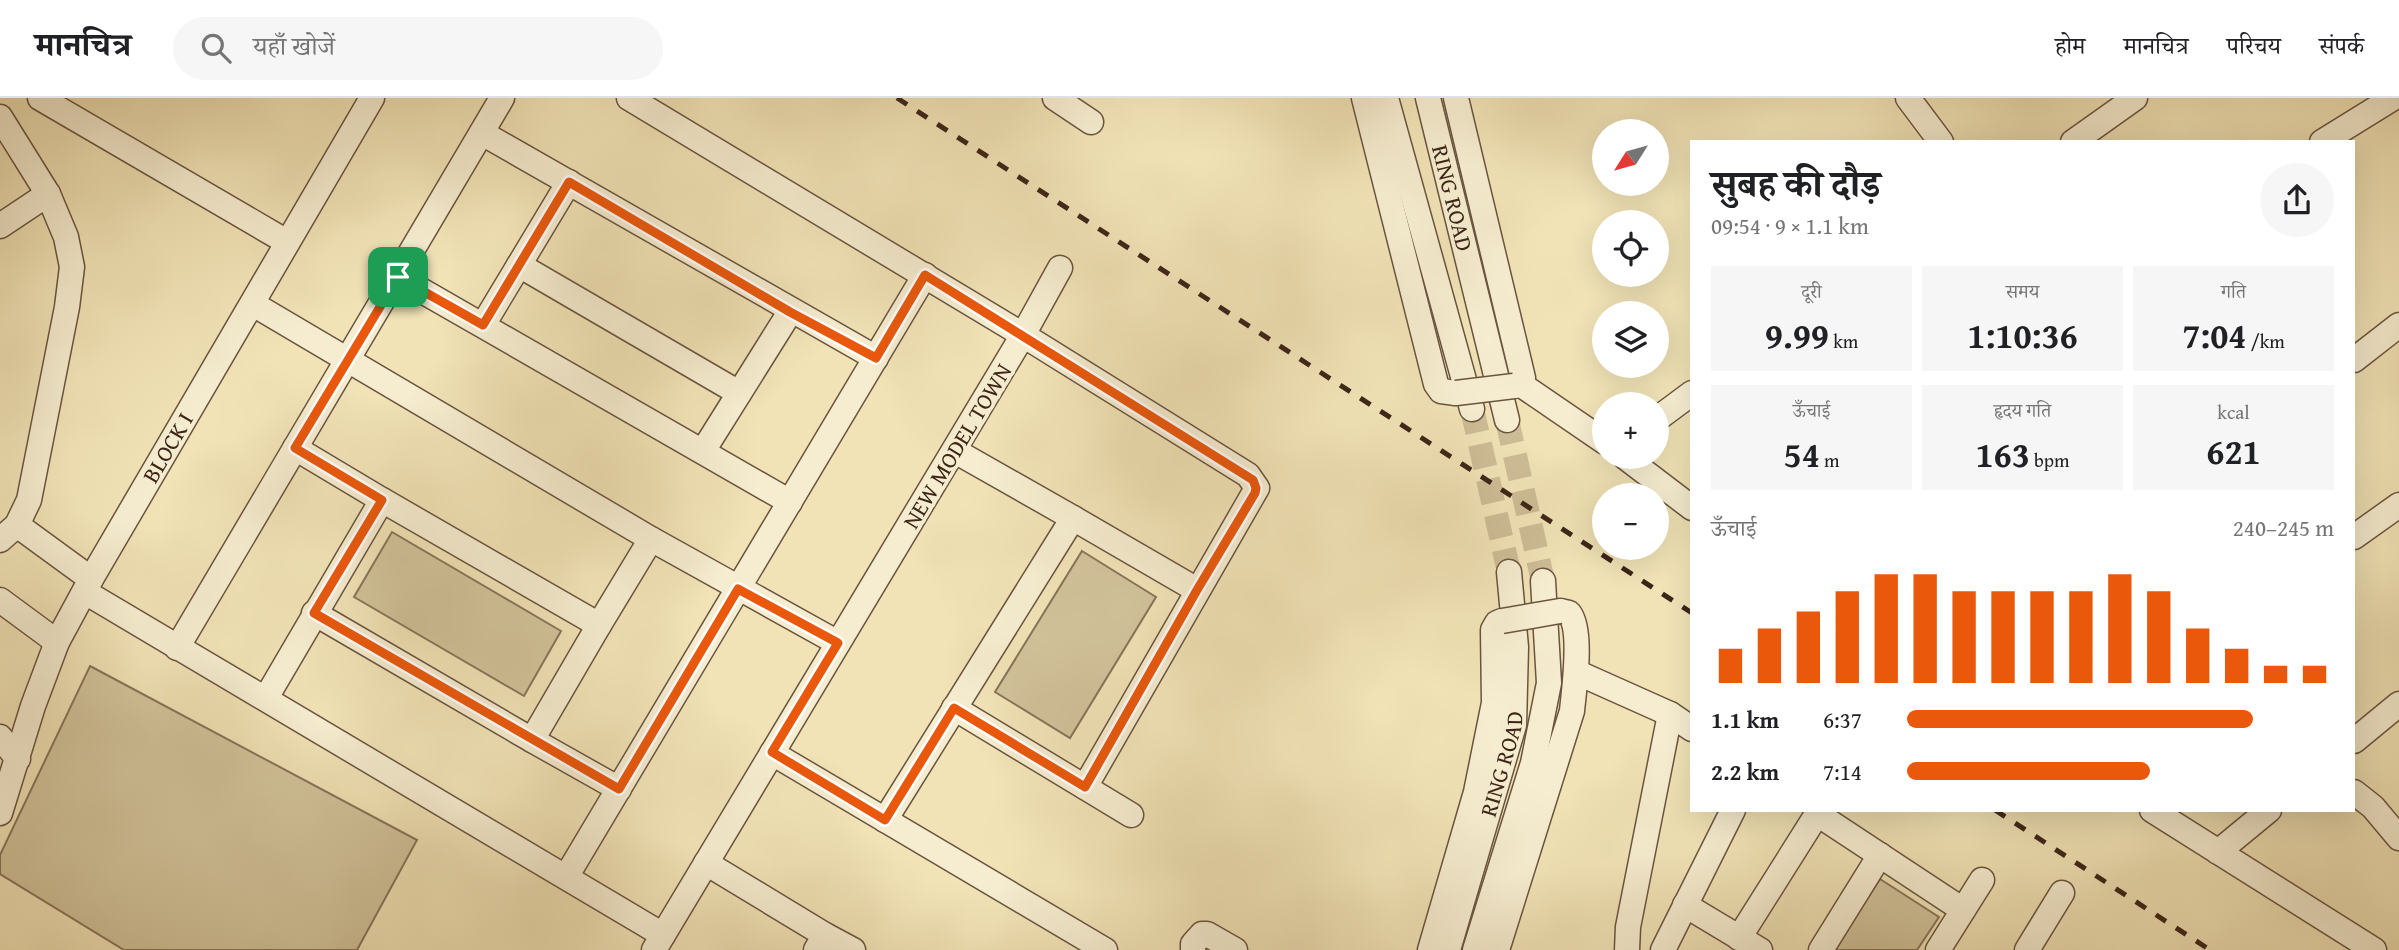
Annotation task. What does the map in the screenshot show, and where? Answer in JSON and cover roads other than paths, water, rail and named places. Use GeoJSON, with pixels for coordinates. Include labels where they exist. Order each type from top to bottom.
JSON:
{"type":"FeatureCollection","features":[{"type":"Feature","properties":{"kind":"street"},"geometry":{"type":"LineString","coordinates":[[40,98],[287,242]]}},
{"type":"Feature","properties":{"kind":"street","name":"BLOCK I"},"geometry":{"type":"LineString","coordinates":[[0,813],[33,706],[57,642],[372,98]]}},
{"type":"Feature","properties":{"kind":"street"},"geometry":{"type":"LineString","coordinates":[[177,648],[502,98]]}},
{"type":"Feature","properties":{"kind":"street"},"geometry":{"type":"LineString","coordinates":[[629,98],[925,275],[1253,480],[1255,493],[1085,787]]}},
{"type":"Feature","properties":{"kind":"street"},"geometry":{"type":"LineString","coordinates":[[1055,98],[1091,122]]}},
{"type":"Feature","properties":{"kind":"street"},"geometry":{"type":"LineString","coordinates":[[1364,98],[1436,384],[1445,393],[1464,401],[1517,385],[1523,378],[1456,98]]}},
{"type":"Feature","properties":{"kind":"street","name":"RING ROAD"},"geometry":{"type":"LineString","coordinates":[[1386,98],[1464,401]]}},
{"type":"Feature","properties":{"kind":"street","name":"RING ROAD"},"geometry":{"type":"LineString","coordinates":[[1428,98],[1507,420]]}},
{"type":"Feature","properties":{"kind":"street"},"geometry":{"type":"LineString","coordinates":[[1909,98],[1940,140]]}},
{"type":"Feature","properties":{"kind":"street"},"geometry":{"type":"LineString","coordinates":[[2076,140],[2135,98]]}},
{"type":"Feature","properties":{"kind":"street"},"geometry":{"type":"LineString","coordinates":[[2325,140],[2393,98]]}},
{"type":"Feature","properties":{"kind":"street"},"geometry":{"type":"LineString","coordinates":[[0,117],[48,194],[66,237],[72,267],[67,307],[29,500],[9,533],[177,648],[566,877],[659,943]]}},
{"type":"Feature","properties":{"kind":"street"},"geometry":{"type":"LineString","coordinates":[[481,133],[790,312],[876,358]]}},
{"type":"Feature","properties":{"kind":"street"},"geometry":{"type":"LineString","coordinates":[[483,325],[569,182]]}},
{"type":"Feature","properties":{"kind":"street"},"geometry":{"type":"LineString","coordinates":[[0,226],[48,194]]}},
{"type":"Feature","properties":{"kind":"street"},"geometry":{"type":"LineString","coordinates":[[519,265],[740,393]]}},
{"type":"Feature","properties":{"kind":"street","name":"NEW MODEL TOWN"},"geometry":{"type":"LineString","coordinates":[[659,943],[955,451],[1060,268]]}},
{"type":"Feature","properties":{"kind":"street"},"geometry":{"type":"LineString","coordinates":[[566,877],[925,275]]}},
{"type":"Feature","properties":{"kind":"street"},"geometry":{"type":"LineString","coordinates":[[398,277],[790,502]]}},
{"type":"Feature","properties":{"kind":"street"},"geometry":{"type":"LineString","coordinates":[[253,304],[650,539],[838,643]]}},
{"type":"Feature","properties":{"kind":"street"},"geometry":{"type":"LineString","coordinates":[[703,451],[790,312]]}},
{"type":"Feature","properties":{"kind":"street"},"geometry":{"type":"LineString","coordinates":[[2355,359],[2399,325]]}},
{"type":"Feature","properties":{"kind":"street"},"geometry":{"type":"LineString","coordinates":[[1517,385],[1592,434]]}},
{"type":"Feature","properties":{"kind":"street"},"geometry":{"type":"LineString","coordinates":[[1669,410],[1690,394]]}},
{"type":"Feature","properties":{"kind":"street"},"geometry":{"type":"LineString","coordinates":[[295,448],[599,625]]}},
{"type":"Feature","properties":{"kind":"street"},"geometry":{"type":"LineString","coordinates":[[955,451],[1197,590]]}},
{"type":"Feature","properties":{"kind":"street"},"geometry":{"type":"LineString","coordinates":[[1641,469],[1690,506]]}},
{"type":"Feature","properties":{"kind":"street"},"geometry":{"type":"LineString","coordinates":[[265,698],[382,500]]}},
{"type":"Feature","properties":{"kind":"street"},"geometry":{"type":"LineString","coordinates":[[2355,536],[2399,505]]}},
{"type":"Feature","properties":{"kind":"street"},"geometry":{"type":"LineString","coordinates":[[885,820],[1073,518]]}},
{"type":"Feature","properties":{"kind":"street"},"geometry":{"type":"LineString","coordinates":[[533,740],[650,539]]}},
{"type":"Feature","properties":{"kind":"street","name":"RING ROAD"},"geometry":{"type":"LineString","coordinates":[[1448,950],[1514,725],[1516,647],[1509,572]]}},
{"type":"Feature","properties":{"kind":"street","name":"RING ROAD"},"geometry":{"type":"LineString","coordinates":[[1475,950],[1533,763],[1549,683],[1543,581]]}},
{"type":"Feature","properties":{"kind":"street"},"geometry":{"type":"LineString","coordinates":[[0,600],[57,642]]}},
{"type":"Feature","properties":{"kind":"street"},"geometry":{"type":"LineString","coordinates":[[1430,950],[1476,792],[1494,704],[1493,631],[1497,623],[1502,621],[1560,611],[1569,613],[1575,626],[1576,672],[1572,711],[1497,950]]}},
{"type":"Feature","properties":{"kind":"street"},"geometry":{"type":"LineString","coordinates":[[314,613],[619,789]]}},
{"type":"Feature","properties":{"kind":"street"},"geometry":{"type":"LineString","coordinates":[[1576,672],[1670,714],[1690,728]]}},
{"type":"Feature","properties":{"kind":"street"},"geometry":{"type":"LineString","coordinates":[[2355,740],[2399,704]]}},
{"type":"Feature","properties":{"kind":"street"},"geometry":{"type":"LineString","coordinates":[[954,708],[1131,815]]}},
{"type":"Feature","properties":{"kind":"street"},"geometry":{"type":"LineString","coordinates":[[1627,950],[1628,927],[1670,714]]}},
{"type":"Feature","properties":{"kind":"street"},"geometry":{"type":"LineString","coordinates":[[0,737],[18,759]]}},
{"type":"Feature","properties":{"kind":"street"},"geometry":{"type":"LineString","coordinates":[[772,752],[1105,950]]}},
{"type":"Feature","properties":{"kind":"street"},"geometry":{"type":"LineString","coordinates":[[2355,793],[2373,807],[2399,838]]}},
{"type":"Feature","properties":{"kind":"street"},"geometry":{"type":"LineString","coordinates":[[1662,950],[1731,812]]}},
{"type":"Feature","properties":{"kind":"street"},"geometry":{"type":"LineString","coordinates":[[2155,812],[2374,950]]}},
{"type":"Feature","properties":{"kind":"street"},"geometry":{"type":"LineString","coordinates":[[2218,852],[2267,812]]}},
{"type":"Feature","properties":{"kind":"street"},"geometry":{"type":"LineString","coordinates":[[1685,905],[1750,944],[1814,818],[1817,817],[1825,819],[1963,910]]}},
{"type":"Feature","properties":{"kind":"street"},"geometry":{"type":"LineString","coordinates":[[1821,950],[1880,855]]}},
{"type":"Feature","properties":{"kind":"street"},"geometry":{"type":"LineString","coordinates":[[706,863],[821,942],[853,950]]}},
{"type":"Feature","properties":{"kind":"street"},"geometry":{"type":"LineString","coordinates":[[1938,950],[1982,880]]}},
{"type":"Feature","properties":{"kind":"street"},"geometry":{"type":"LineString","coordinates":[[2027,950],[2062,893]]}},
{"type":"Feature","properties":{"kind":"street"},"geometry":{"type":"LineString","coordinates":[[1193,950],[1193,944],[1202,934],[1207,934],[1235,950]]}},
{"type":"Feature","properties":{"kind":"tunnel"},"geometry":{"type":"LineString","coordinates":[[1472,409],[1509,572]]}},
{"type":"Feature","properties":{"kind":"tunnel"},"geometry":{"type":"LineString","coordinates":[[1507,420],[1543,581]]}},
{"type":"Feature","properties":{"kind":"railway"},"geometry":{"type":"LineString","coordinates":[[897,98],[1690,612]]}},
{"type":"Feature","properties":{"kind":"railway"},"geometry":{"type":"LineString","coordinates":[[1998,812],[2210,950]]}}]}
